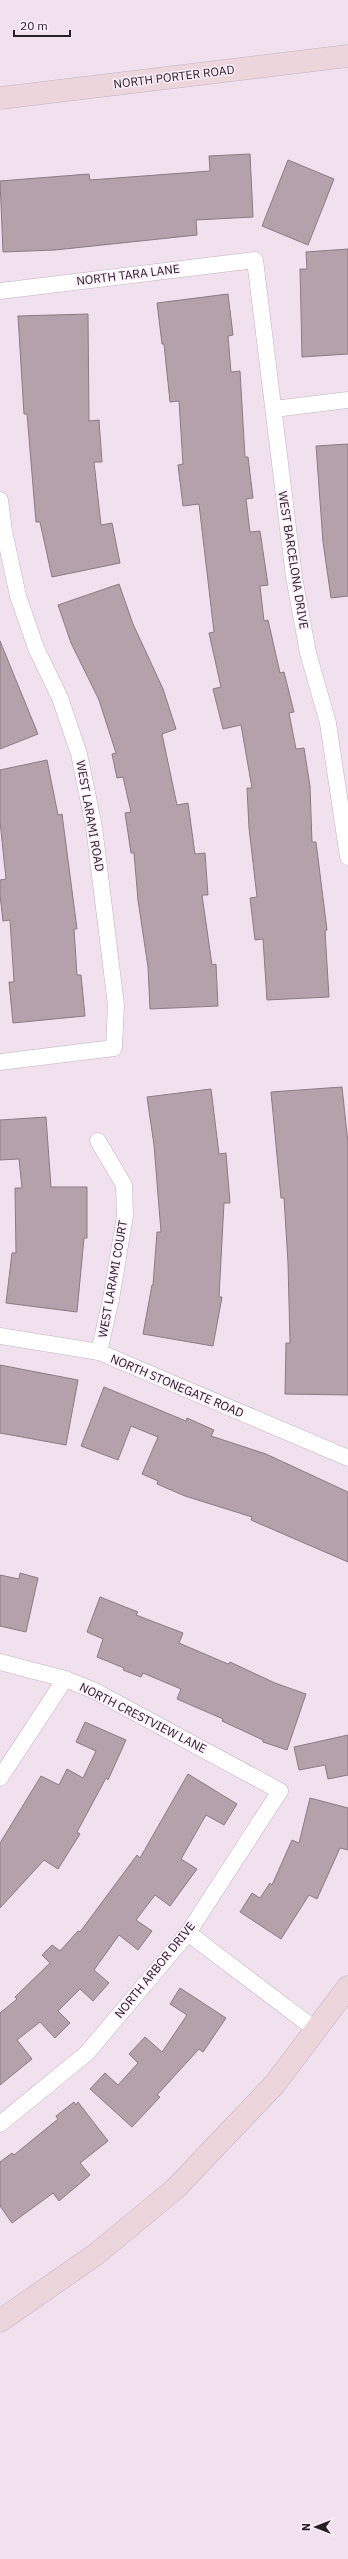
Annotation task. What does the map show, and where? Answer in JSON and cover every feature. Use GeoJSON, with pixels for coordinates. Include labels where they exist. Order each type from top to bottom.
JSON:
{"type":"FeatureCollection","features":[{"type":"Feature","properties":{"kind":"street","name":"NORTH PORTER ROAD"},"geometry":{"type":"LineString","coordinates":[[0,98],[348,56]]}},
{"type":"Feature","properties":{"kind":"street","name":"NORTH TARA LANE"},"geometry":{"type":"LineString","coordinates":[[0,291],[255,260]]}},
{"type":"Feature","properties":{"kind":"street","name":"WEST BARCELONA DRIVE"},"geometry":{"type":"LineString","coordinates":[[255,260],[294,577],[308,653],[328,723],[348,857]]}},
{"type":"Feature","properties":{"kind":"street"},"geometry":{"type":"LineString","coordinates":[[274,409],[348,400]]}},
{"type":"Feature","properties":{"kind":"street","name":"WEST LARAMI ROAD"},"geometry":{"type":"LineString","coordinates":[[0,500],[4,531],[18,596],[36,648],[60,698],[79,754],[93,820],[116,1005],[114,1048],[0,1062]]}},
{"type":"Feature","properties":{"kind":"street","name":"WEST LARAMI COURT"},"geometry":{"type":"LineString","coordinates":[[98,1141],[124,1186],[125,1216],[111,1299],[99,1352]]}},
{"type":"Feature","properties":{"kind":"street","name":"NORTH STONEGATE ROAD"},"geometry":{"type":"LineString","coordinates":[[0,1336],[99,1352],[348,1458]]}},
{"type":"Feature","properties":{"kind":"street","name":"NORTH CRESTVIEW LANE"},"geometry":{"type":"LineString","coordinates":[[0,1662],[65,1679],[95,1691],[280,1791]]}},
{"type":"Feature","properties":{"kind":"street"},"geometry":{"type":"LineString","coordinates":[[0,1778],[65,1679]]}},
{"type":"Feature","properties":{"kind":"street","name":"NORTH ARBOR DRIVE"},"geometry":{"type":"LineString","coordinates":[[0,2124],[87,2053],[188,1933],[280,1791]]}},
{"type":"Feature","properties":{"kind":"street"},"geometry":{"type":"LineString","coordinates":[[188,1933],[316,2030]]}},
{"type":"Feature","properties":{"kind":"street"},"geometry":{"type":"LineString","coordinates":[[0,2321],[95,2255],[175,2189],[274,2085],[348,1987]]}},
{"type":"Feature","properties":{"kind":"building"},"geometry":{"type":"Polygon","coordinates":[[[250,154],[253,217],[196,220],[197,235],[55,250],[3,252],[0,181],[89,174],[90,180],[210,171],[209,156],[250,154]]]}},
{"type":"Feature","properties":{"kind":"building"},"geometry":{"type":"Polygon","coordinates":[[[288,160],[334,179],[308,245],[262,226],[288,160]]]}},
{"type":"Feature","properties":{"kind":"building"},"geometry":{"type":"Polygon","coordinates":[[[348,249],[348,354],[302,357],[300,269],[307,269],[306,252],[348,249]]]}},
{"type":"Feature","properties":{"kind":"building"},"geometry":{"type":"Polygon","coordinates":[[[228,294],[233,335],[228,336],[231,372],[240,371],[245,457],[248,457],[253,498],[246,499],[250,532],[260,531],[268,585],[260,586],[264,621],[268,620],[280,673],[284,672],[294,712],[289,713],[296,749],[304,748],[310,786],[312,842],[316,842],[327,930],[325,931],[329,997],[267,1000],[263,939],[255,940],[250,898],[257,897],[249,828],[247,788],[252,788],[241,725],[223,729],[213,689],[221,687],[209,633],[214,632],[199,504],[183,506],[178,465],[183,464],[179,401],[170,402],[164,344],[162,344],[157,303],[228,294]]]}},
{"type":"Feature","properties":{"kind":"building"},"geometry":{"type":"Polygon","coordinates":[[[88,314],[89,421],[99,420],[102,462],[94,462],[101,525],[112,523],[120,563],[52,577],[40,522],[36,522],[27,414],[24,414],[18,316],[88,314]]]}},
{"type":"Feature","properties":{"kind":"building"},"geometry":{"type":"Polygon","coordinates":[[[348,444],[348,596],[331,598],[323,542],[316,446],[348,444]]]}},
{"type":"Feature","properties":{"kind":"building"},"geometry":{"type":"Polygon","coordinates":[[[119,584],[133,624],[163,689],[176,729],[162,734],[177,805],[188,803],[195,854],[205,853],[208,895],[202,895],[212,965],[216,964],[218,1006],[150,1009],[148,967],[138,900],[134,853],[131,853],[125,813],[131,812],[123,777],[117,778],[112,754],[116,753],[99,700],[71,643],[58,605],[119,584]]]}},
{"type":"Feature","properties":{"kind":"building"},"geometry":{"type":"Polygon","coordinates":[[[0,641],[38,734],[0,749],[0,641]]]}},
{"type":"Feature","properties":{"kind":"building"},"geometry":{"type":"Polygon","coordinates":[[[47,760],[58,815],[62,814],[77,929],[74,929],[77,975],[81,975],[85,1016],[13,1023],[9,982],[14,982],[10,920],[3,921],[0,895],[0,880],[6,879],[0,821],[0,770],[47,760]]]}},
{"type":"Feature","properties":{"kind":"building"},"geometry":{"type":"Polygon","coordinates":[[[342,1087],[348,1143],[348,1395],[285,1394],[286,1343],[290,1343],[288,1263],[284,1198],[281,1198],[271,1092],[342,1087]]]}},
{"type":"Feature","properties":{"kind":"building"},"geometry":{"type":"Polygon","coordinates":[[[211,1089],[219,1154],[226,1153],[230,1203],[224,1203],[219,1297],[222,1297],[213,1346],[143,1334],[153,1285],[157,1232],[161,1232],[154,1145],[147,1097],[211,1089]]]}},
{"type":"Feature","properties":{"kind":"building"},"geometry":{"type":"Polygon","coordinates":[[[46,1117],[51,1187],[87,1187],[87,1238],[84,1238],[77,1312],[6,1303],[12,1253],[16,1253],[15,1188],[22,1188],[19,1159],[0,1160],[0,1120],[46,1117]]]}},
{"type":"Feature","properties":{"kind":"building"},"geometry":{"type":"Polygon","coordinates":[[[0,1365],[78,1380],[66,1445],[0,1433],[0,1365]]]}},
{"type":"Feature","properties":{"kind":"building"},"geometry":{"type":"Polygon","coordinates":[[[104,1387],[186,1421],[187,1418],[214,1430],[211,1436],[266,1454],[348,1492],[348,1562],[251,1520],[252,1517],[185,1496],[157,1484],[158,1481],[142,1474],[158,1437],[131,1426],[118,1460],[81,1446],[104,1387]]]}},
{"type":"Feature","properties":{"kind":"building"},"geometry":{"type":"Polygon","coordinates":[[[20,1573],[38,1578],[26,1632],[0,1626],[0,1575],[19,1579],[20,1573]]]}},
{"type":"Feature","properties":{"kind":"building"},"geometry":{"type":"Polygon","coordinates":[[[100,1597],[138,1612],[136,1615],[183,1633],[179,1643],[228,1664],[230,1662],[275,1683],[306,1694],[287,1750],[263,1742],[263,1740],[222,1721],[223,1719],[177,1699],[181,1689],[143,1673],[141,1677],[97,1657],[103,1639],[87,1632],[100,1597]]]}},
{"type":"Feature","properties":{"kind":"building"},"geometry":{"type":"Polygon","coordinates":[[[85,1722],[126,1740],[108,1780],[106,1778],[77,1832],[80,1834],[58,1869],[44,1860],[0,1908],[0,1843],[41,1776],[59,1785],[67,1769],[83,1778],[96,1751],[76,1742],[85,1722]]]}},
{"type":"Feature","properties":{"kind":"building"},"geometry":{"type":"Polygon","coordinates":[[[348,1735],[348,1775],[328,1779],[325,1765],[299,1770],[294,1747],[348,1735]]]}},
{"type":"Feature","properties":{"kind":"building"},"geometry":{"type":"Polygon","coordinates":[[[188,1774],[237,1804],[224,1825],[206,1815],[181,1859],[197,1869],[170,1906],[155,1895],[136,1920],[152,1931],[138,1950],[119,1935],[94,1970],[109,1983],[93,2001],[80,1989],[58,2011],[70,2023],[55,2038],[40,2022],[17,2040],[32,2059],[0,2085],[0,2013],[17,1999],[15,1997],[50,1963],[42,1955],[52,1945],[60,1951],[78,1931],[80,1932],[137,1855],[140,1858],[188,1774]]]}},
{"type":"Feature","properties":{"kind":"building"},"geometry":{"type":"Polygon","coordinates":[[[310,1798],[348,1808],[348,1850],[340,1848],[317,1899],[309,1895],[281,1939],[240,1912],[252,1893],[260,1898],[270,1883],[272,1885],[292,1840],[299,1843],[310,1798]]]}},
{"type":"Feature","properties":{"kind":"building"},"geometry":{"type":"Polygon","coordinates":[[[180,1988],[226,2018],[203,2052],[199,2049],[157,2095],[160,2097],[132,2127],[90,2089],[105,2073],[118,2085],[138,2063],[129,2054],[145,2037],[162,2052],[187,2015],[170,2004],[180,1988]]]}},
{"type":"Feature","properties":{"kind":"building"},"geometry":{"type":"Polygon","coordinates":[[[74,2102],[76,2105],[78,2102],[108,2141],[80,2163],[90,2175],[59,2201],[53,2193],[12,2223],[0,2206],[0,2162],[12,2153],[14,2155],[58,2119],[56,2116],[74,2102]]]}}]}
